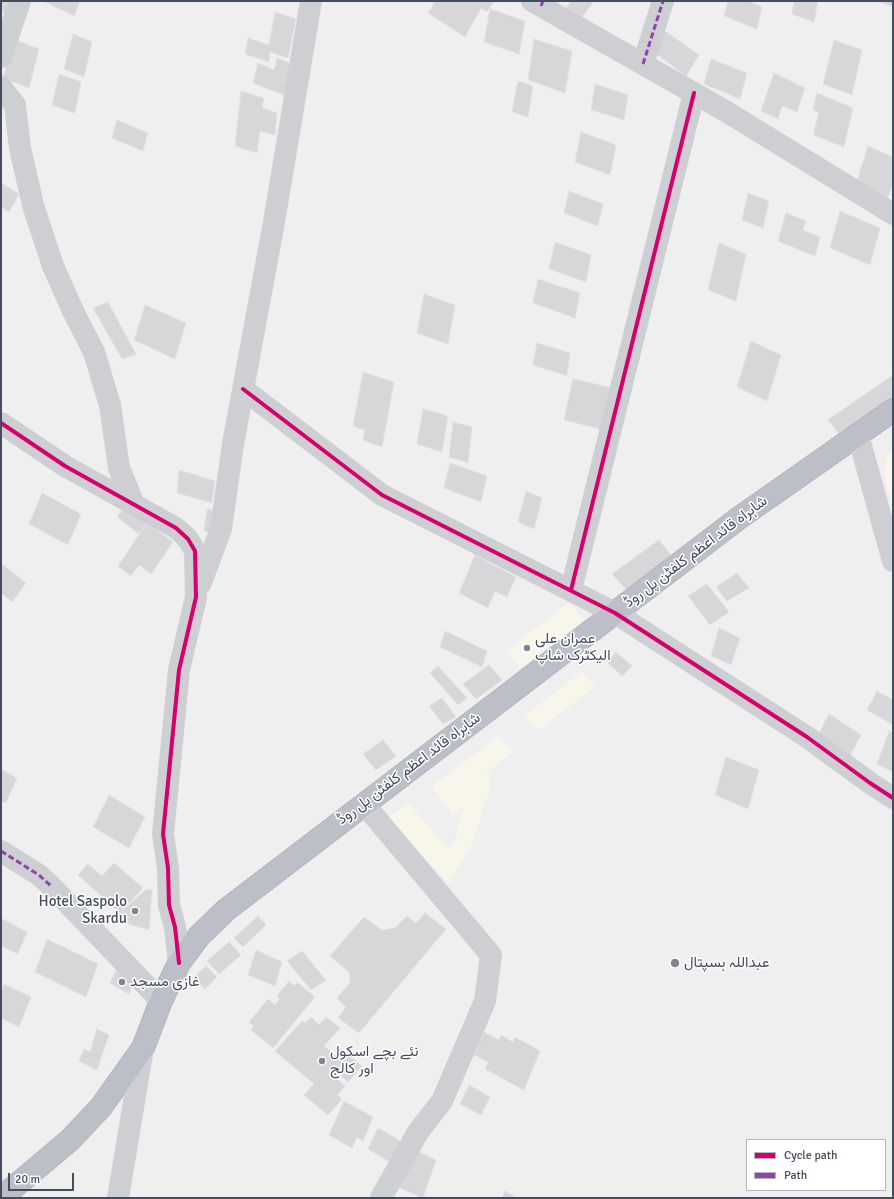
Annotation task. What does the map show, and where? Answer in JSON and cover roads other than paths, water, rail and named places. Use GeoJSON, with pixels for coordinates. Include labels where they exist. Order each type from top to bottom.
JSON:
{"type":"FeatureCollection","features":[{"type":"Feature","properties":{"kind":"highway","name":"شاہراہ قائد اعظم کلفٹن پل روڈ"},"geometry":{"type":"LineString","coordinates":[[1,1198],[64,1144],[96,1112],[143,1048],[160,1001],[179,963],[199,936],[226,910],[740,518],[893,410]]}},
{"type":"Feature","properties":{"kind":"street"},"geometry":{"type":"LineString","coordinates":[[1,57],[20,1]]}},
{"type":"Feature","properties":{"kind":"street"},"geometry":{"type":"LineString","coordinates":[[179,963],[175,927],[169,905],[168,868],[163,834],[179,670],[196,597],[221,529],[242,389],[274,222],[312,1]]}},
{"type":"Feature","properties":{"kind":"street"},"geometry":{"type":"LineString","coordinates":[[643,64],[663,1]]}},
{"type":"Feature","properties":{"kind":"street"},"geometry":{"type":"LineString","coordinates":[[539,3],[694,93],[893,214]]}},
{"type":"Feature","properties":{"kind":"street"},"geometry":{"type":"LineString","coordinates":[[1,87],[15,105],[20,148],[34,205],[53,266],[73,311],[94,352],[110,405],[119,468],[133,502]]}},
{"type":"Feature","properties":{"kind":"street"},"geometry":{"type":"LineString","coordinates":[[571,590],[694,93]]}},
{"type":"Feature","properties":{"kind":"street"},"geometry":{"type":"LineString","coordinates":[[242,389],[382,495],[615,612],[807,737],[893,798]]}},
{"type":"Feature","properties":{"kind":"street"},"geometry":{"type":"LineString","coordinates":[[1,423],[65,466],[133,502],[176,528],[188,539],[194,551],[196,597]]}},
{"type":"Feature","properties":{"kind":"street"},"geometry":{"type":"LineString","coordinates":[[858,435],[893,561]]}},
{"type":"Feature","properties":{"kind":"street"},"geometry":{"type":"LineString","coordinates":[[364,804],[491,955],[485,1001],[442,1101],[418,1132],[381,1198]]}},
{"type":"Feature","properties":{"kind":"street"},"geometry":{"type":"LineString","coordinates":[[1,851],[51,886],[160,1001]]}},
{"type":"Feature","properties":{"kind":"street"},"geometry":{"type":"LineString","coordinates":[[118,1198],[143,1048]]}},
{"type":"Feature","properties":{"kind":"place","name":"عمران علی الیکٹرک شاپ"},"geometry":{"type":"Point","coordinates":[527,648]}},
{"type":"Feature","properties":{"kind":"place","name":"Hotel Saspolo Skardu"},"geometry":{"type":"Point","coordinates":[135,911]}},
{"type":"Feature","properties":{"kind":"place","name":"عبداللہ ہسپتال"},"geometry":{"type":"Point","coordinates":[675,963]}},
{"type":"Feature","properties":{"kind":"place","name":"غازی مسجد"},"geometry":{"type":"Point","coordinates":[122,982]}},
{"type":"Feature","properties":{"kind":"place","name":"نئے بچے اسکول اور کالج"},"geometry":{"type":"Point","coordinates":[322,1061]}}]}
